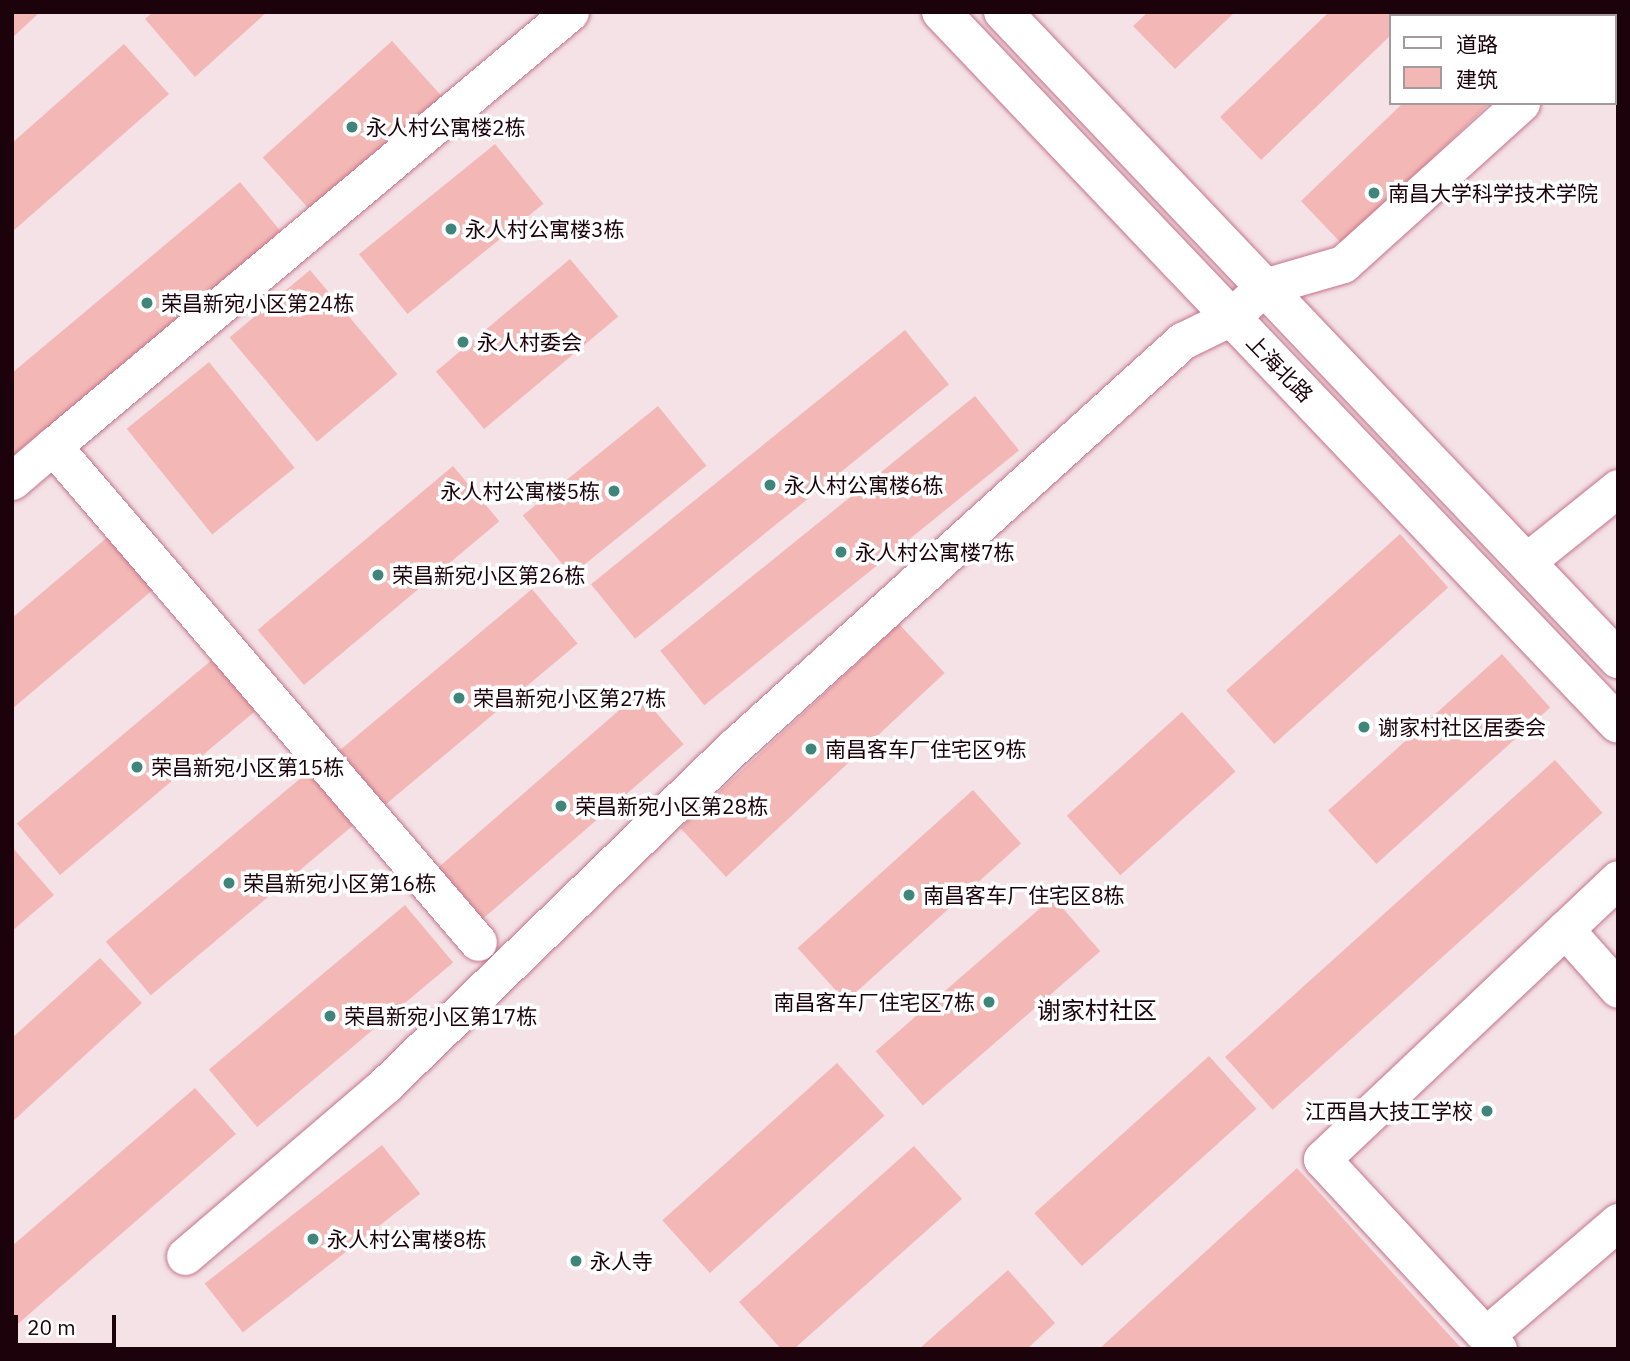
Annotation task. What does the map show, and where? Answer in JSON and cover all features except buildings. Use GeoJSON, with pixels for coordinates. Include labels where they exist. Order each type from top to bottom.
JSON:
{"type":"FeatureCollection","features":[{"type":"Feature","properties":{"kind":"main road","name":"上海北路"},"geometry":{"type":"LineString","coordinates":[[941,12],[1618,724]]}},
{"type":"Feature","properties":{"kind":"main road"},"geometry":{"type":"LineString","coordinates":[[1003,12],[1618,659]]}},
{"type":"Feature","properties":{"kind":"lane"},"geometry":{"type":"LineString","coordinates":[[12,481],[570,12]]}},
{"type":"Feature","properties":{"kind":"lane"},"geometry":{"type":"LineString","coordinates":[[185,1256],[385,1085],[734,747],[1182,341],[1231,317],[1264,287],[1343,264],[1519,105]]}},
{"type":"Feature","properties":{"kind":"lane"},"geometry":{"type":"LineString","coordinates":[[53,446],[478,942]]}},
{"type":"Feature","properties":{"kind":"lane"},"geometry":{"type":"LineString","coordinates":[[1527,561],[1618,488]]}},
{"type":"Feature","properties":{"kind":"lane"},"geometry":{"type":"LineString","coordinates":[[1618,879],[1322,1159],[1492,1342],[1618,1222]]}},
{"type":"Feature","properties":{"kind":"lane"},"geometry":{"type":"LineString","coordinates":[[1565,929],[1618,989]]}},
{"type":"Feature","properties":{"kind":"place","name":"永人村公寓楼2栋"},"geometry":{"type":"Point","coordinates":[352,127]}},
{"type":"Feature","properties":{"kind":"place","name":"南昌大学科学技术学院"},"geometry":{"type":"Point","coordinates":[1374,193]}},
{"type":"Feature","properties":{"kind":"place","name":"永人村公寓楼3栋"},"geometry":{"type":"Point","coordinates":[451,229]}},
{"type":"Feature","properties":{"kind":"place","name":"荣昌新宛小区第24栋"},"geometry":{"type":"Point","coordinates":[147,303]}},
{"type":"Feature","properties":{"kind":"place","name":"永人村委会"},"geometry":{"type":"Point","coordinates":[463,342]}},
{"type":"Feature","properties":{"kind":"place","name":"永人村公寓楼6栋"},"geometry":{"type":"Point","coordinates":[770,485]}},
{"type":"Feature","properties":{"kind":"place","name":"永人村公寓楼5栋"},"geometry":{"type":"Point","coordinates":[614,491]}},
{"type":"Feature","properties":{"kind":"place","name":"永人村公寓楼7栋"},"geometry":{"type":"Point","coordinates":[841,552]}},
{"type":"Feature","properties":{"kind":"place","name":"荣昌新宛小区第26栋"},"geometry":{"type":"Point","coordinates":[378,575]}},
{"type":"Feature","properties":{"kind":"place","name":"荣昌新宛小区第27栋"},"geometry":{"type":"Point","coordinates":[459,698]}},
{"type":"Feature","properties":{"kind":"place","name":"谢家村社区居委会"},"geometry":{"type":"Point","coordinates":[1364,727]}},
{"type":"Feature","properties":{"kind":"place","name":"南昌客车厂住宅区9栋"},"geometry":{"type":"Point","coordinates":[811,749]}},
{"type":"Feature","properties":{"kind":"place","name":"荣昌新宛小区第15栋"},"geometry":{"type":"Point","coordinates":[137,767]}},
{"type":"Feature","properties":{"kind":"place","name":"荣昌新宛小区第28栋"},"geometry":{"type":"Point","coordinates":[561,806]}},
{"type":"Feature","properties":{"kind":"place","name":"荣昌新宛小区第16栋"},"geometry":{"type":"Point","coordinates":[229,883]}},
{"type":"Feature","properties":{"kind":"place","name":"南昌客车厂住宅区8栋"},"geometry":{"type":"Point","coordinates":[909,895]}},
{"type":"Feature","properties":{"kind":"place","name":"南昌客车厂住宅区7栋"},"geometry":{"type":"Point","coordinates":[989,1002]}},
{"type":"Feature","properties":{"kind":"place","name":"荣昌新宛小区第17栋"},"geometry":{"type":"Point","coordinates":[330,1016]}},
{"type":"Feature","properties":{"kind":"place","name":"江西昌大技工学校"},"geometry":{"type":"Point","coordinates":[1487,1111]}},
{"type":"Feature","properties":{"kind":"place","name":"永人村公寓楼8栋"},"geometry":{"type":"Point","coordinates":[313,1239]}},
{"type":"Feature","properties":{"kind":"place","name":"永人寺"},"geometry":{"type":"Point","coordinates":[576,1261]}},
{"type":"Feature","properties":{"kind":"district","name":"谢家村社区"},"geometry":{"type":"Point","coordinates":[1097,1011]}}]}
